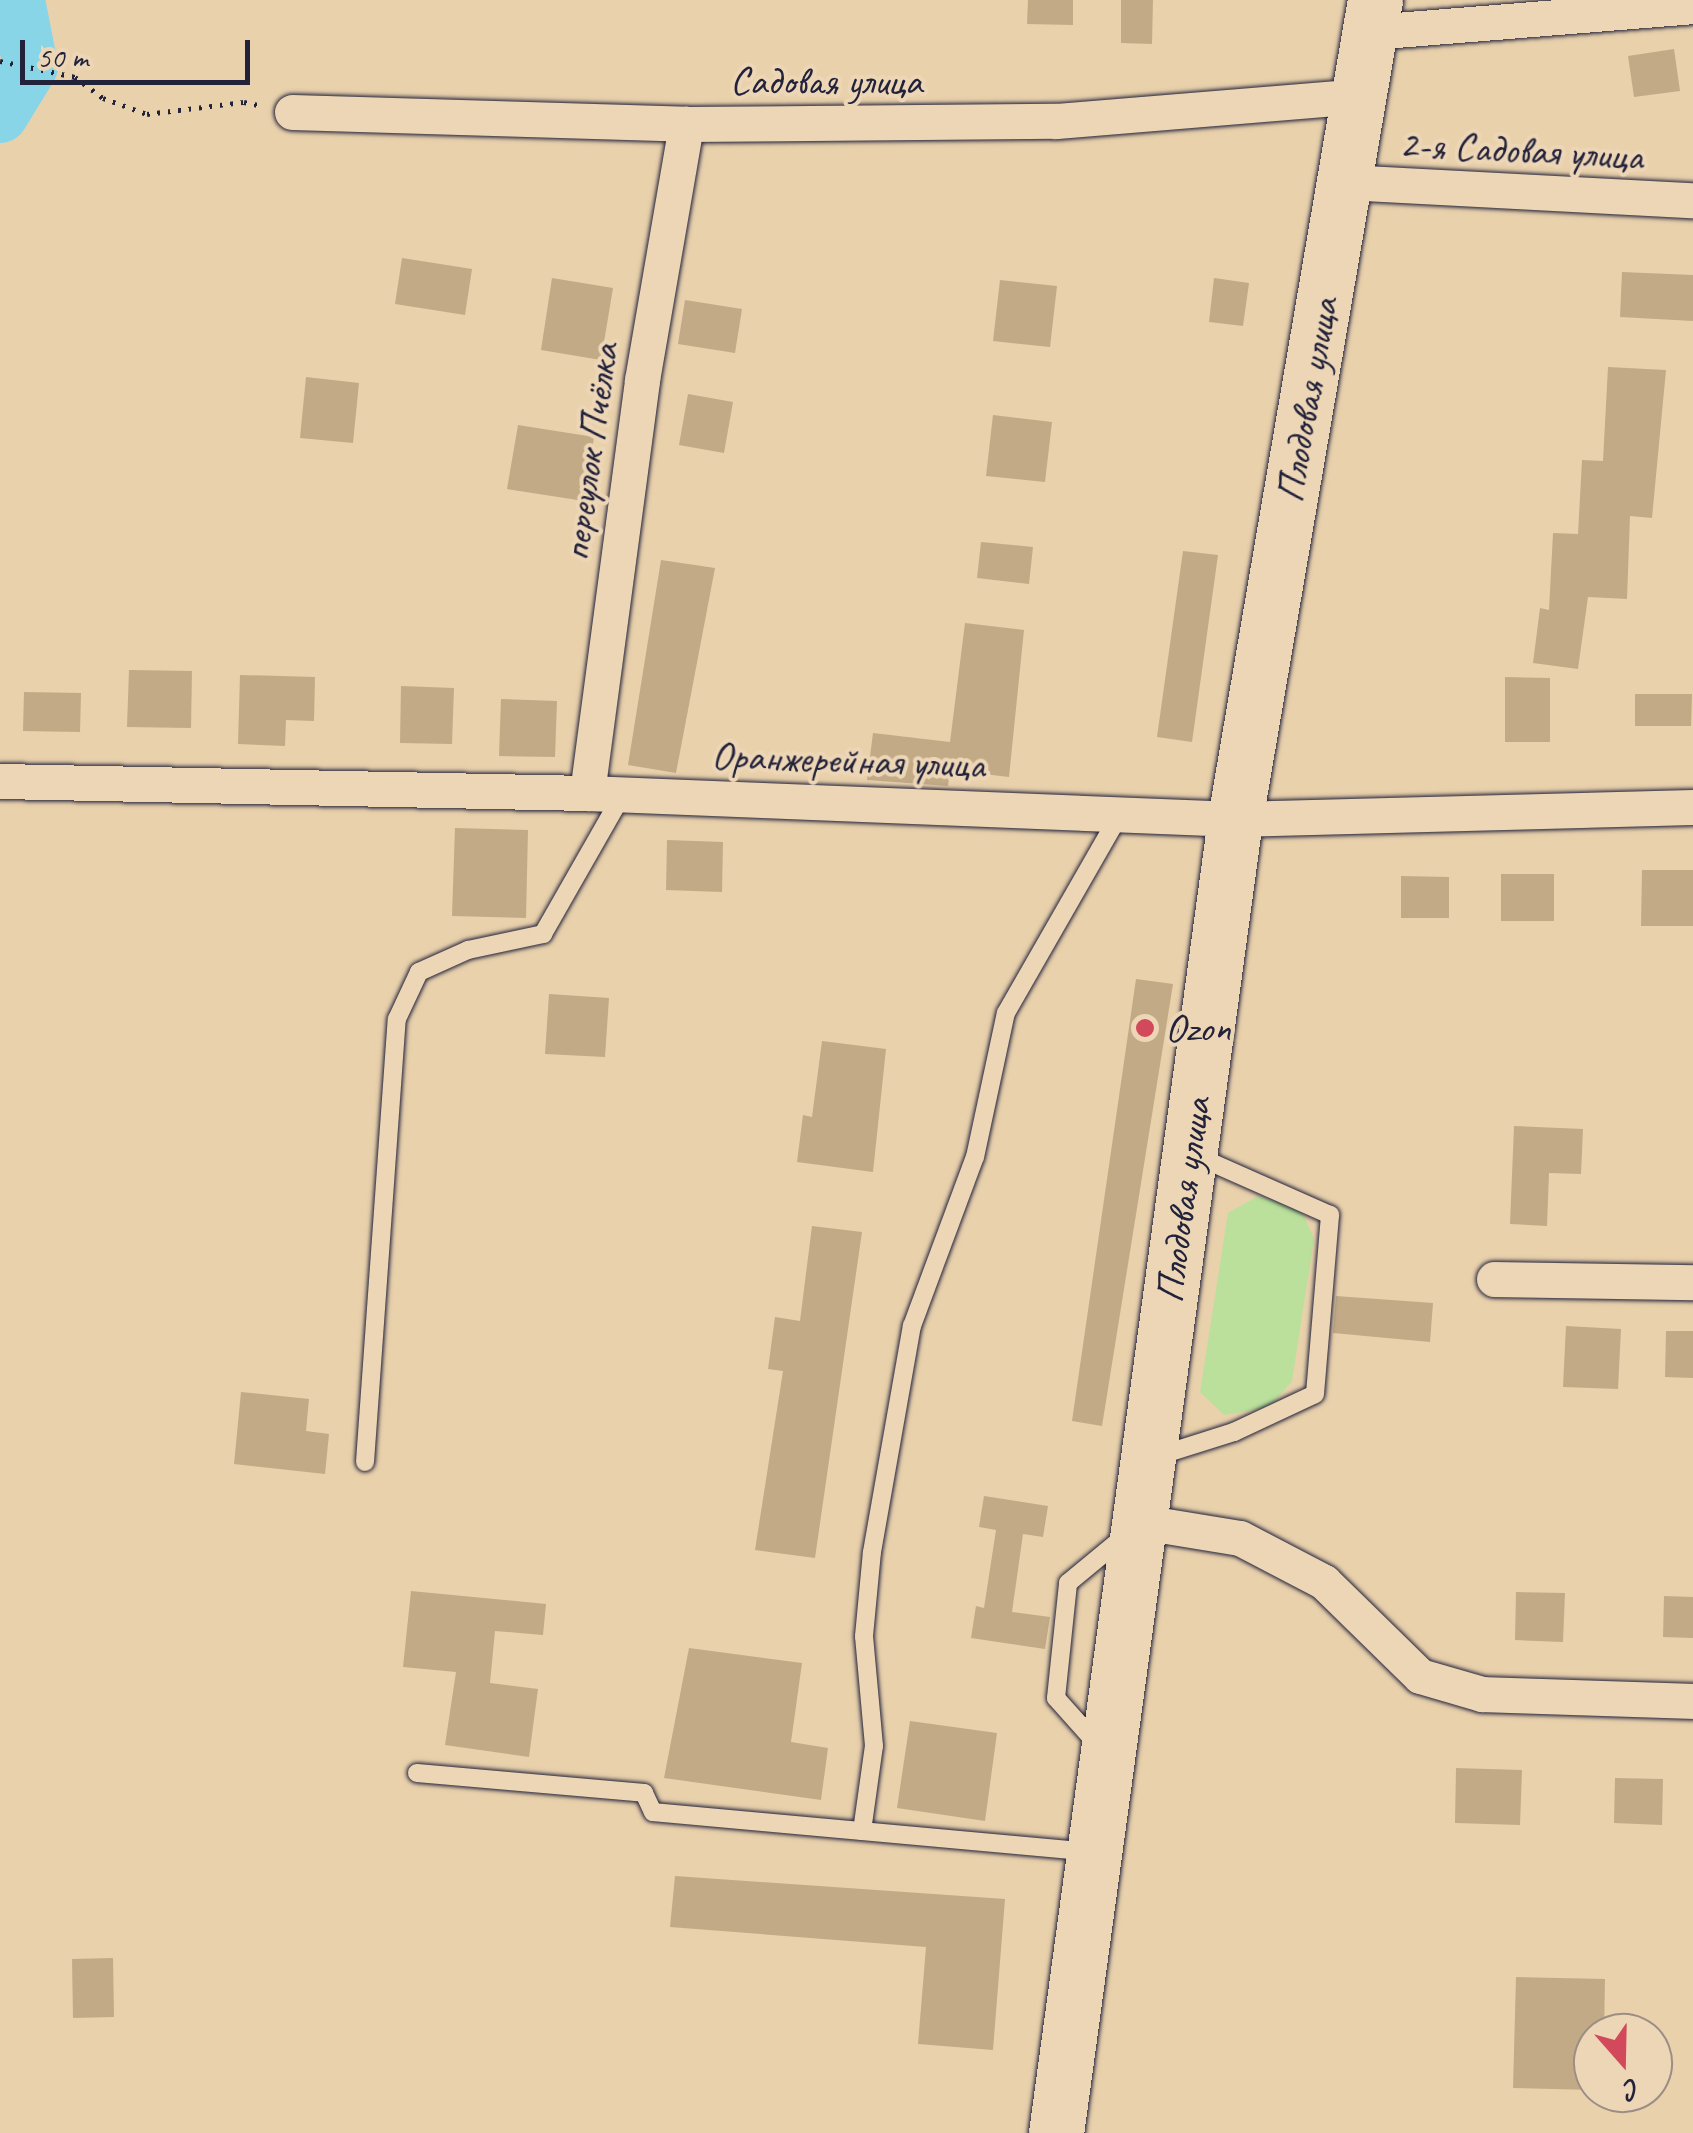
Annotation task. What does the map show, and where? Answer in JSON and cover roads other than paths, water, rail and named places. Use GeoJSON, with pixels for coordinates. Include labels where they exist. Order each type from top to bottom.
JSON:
{"type":"FeatureCollection","features":[{"type":"Feature","properties":{"kind":"main road","name":"Плодовая улица"},"geometry":{"type":"LineString","coordinates":[[1056,2133],[1235,819],[1373,16]]}},
{"type":"Feature","properties":{"kind":"street"},"geometry":{"type":"LineString","coordinates":[[1373,16],[1693,6]]}},
{"type":"Feature","properties":{"kind":"street","name":"Садовая улица"},"geometry":{"type":"LineString","coordinates":[[292,112],[686,124],[1056,122],[1360,96]]}},
{"type":"Feature","properties":{"kind":"street","name":"переулок Пчёлка"},"geometry":{"type":"LineString","coordinates":[[587,792],[642,380],[686,124]]}},
{"type":"Feature","properties":{"kind":"street","name":"2-я Садовая улица"},"geometry":{"type":"LineString","coordinates":[[1347,167],[1693,200]]}},
{"type":"Feature","properties":{"kind":"street","name":"Оранжерейная улица"},"geometry":{"type":"LineString","coordinates":[[0,781],[587,792],[1235,819],[1693,807]]}},
{"type":"Feature","properties":{"kind":"street"},"geometry":{"type":"LineString","coordinates":[[1494,1279],[1693,1282]]}},
{"type":"Feature","properties":{"kind":"street"},"geometry":{"type":"LineString","coordinates":[[1142,1522],[1240,1538],[1324,1582],[1420,1676],[1482,1694],[1693,1701]]}},
{"type":"Feature","properties":{"kind":"lane"},"geometry":{"type":"LineString","coordinates":[[364,1462],[397,1019],[419,972],[468,950],[543,934],[623,794]]}},
{"type":"Feature","properties":{"kind":"lane"},"geometry":{"type":"LineString","coordinates":[[862,1831],[874,1746],[864,1636],[872,1552],[912,1326],[975,1157],[1006,1013],[1120,814]]}},
{"type":"Feature","properties":{"kind":"lane"},"geometry":{"type":"LineString","coordinates":[[1148,1459],[1234,1432],[1315,1394],[1330,1216],[1190,1154]]}},
{"type":"Feature","properties":{"kind":"lane"},"geometry":{"type":"LineString","coordinates":[[417,1773],[644,1794],[653,1812],[1095,1852]]}},
{"type":"Feature","properties":{"kind":"waterway"},"geometry":{"type":"LineString","coordinates":[[0,115],[30,66],[17,0]]}},
{"type":"Feature","properties":{"kind":"place","name":"Ozon"},"geometry":{"type":"Point","coordinates":[1145,1028]}}]}
